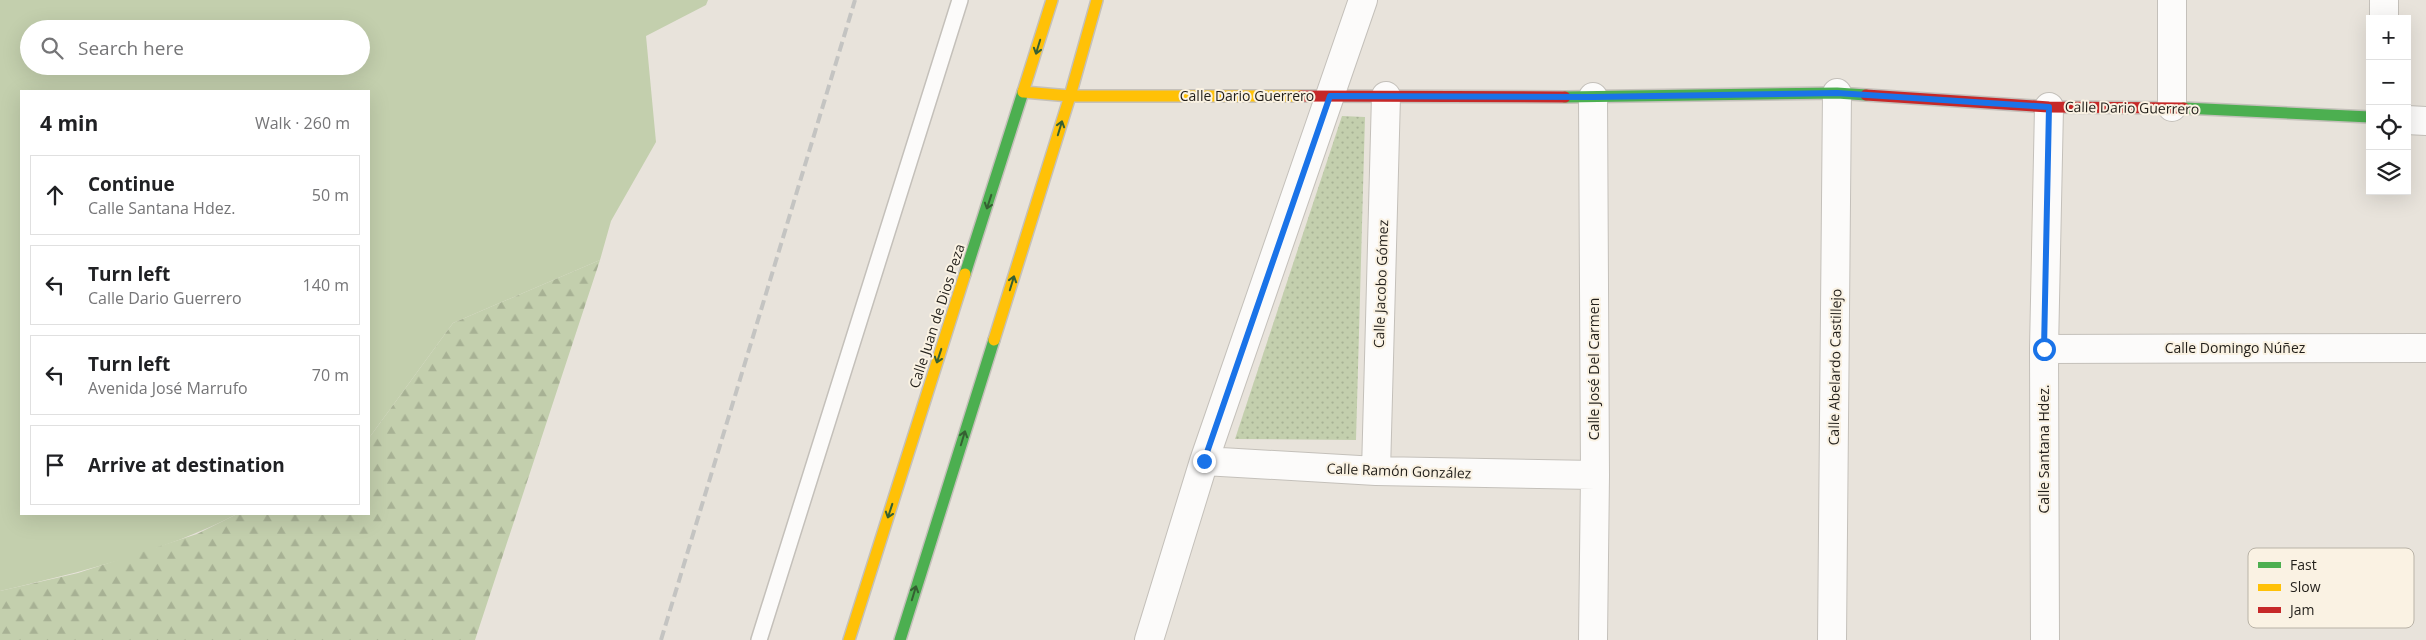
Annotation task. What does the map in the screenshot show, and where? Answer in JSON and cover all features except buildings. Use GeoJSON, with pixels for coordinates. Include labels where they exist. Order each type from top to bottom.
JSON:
{"type":"FeatureCollection","features":[{"type":"Feature","properties":{"kind":"street","name":"Calle Juan de Dios Peza"},"geometry":{"type":"LineString","coordinates":[[849,640],[1052,0]]}},
{"type":"Feature","properties":{"kind":"street"},"geometry":{"type":"LineString","coordinates":[[900,640],[1070,96],[1098,0]]}},
{"type":"Feature","properties":{"kind":"street"},"geometry":{"type":"LineString","coordinates":[[1148,640],[1204,461],[1363,0]]}},
{"type":"Feature","properties":{"kind":"street"},"geometry":{"type":"LineString","coordinates":[[2172,0],[2172,107]]}},
{"type":"Feature","properties":{"kind":"street"},"geometry":{"type":"LineString","coordinates":[[2384,0],[2384,15]]}},
{"type":"Feature","properties":{"kind":"street","name":"Calle Dario Guerrero"},"geometry":{"type":"LineString","coordinates":[[1024,92],[1070,96],[1593,97],[1837,93],[2049,107],[2172,107],[2366,118]]}},
{"type":"Feature","properties":{"kind":"street","name":"Calle Abelardo Castillejo"},"geometry":{"type":"LineString","coordinates":[[1832,640],[1837,93]]}},
{"type":"Feature","properties":{"kind":"street","name":"Calle Jacobo Gómez"},"geometry":{"type":"LineString","coordinates":[[1376,472],[1386,96]]}},
{"type":"Feature","properties":{"kind":"street","name":"Calle José Del Carmen"},"geometry":{"type":"LineString","coordinates":[[1592,640],[1595,475],[1593,97]]}},
{"type":"Feature","properties":{"kind":"street","name":"Calle Santana Hdez."},"geometry":{"type":"LineString","coordinates":[[2045,640],[2044,349],[2049,107]]}},
{"type":"Feature","properties":{"kind":"street"},"geometry":{"type":"LineString","coordinates":[[2411,120],[2426,121]]}},
{"type":"Feature","properties":{"kind":"street","name":"Calle Domingo Núñez"},"geometry":{"type":"LineString","coordinates":[[2044,349],[2426,348]]}},
{"type":"Feature","properties":{"kind":"street","name":"Calle Ramón González"},"geometry":{"type":"LineString","coordinates":[[1204,461],[1376,472],[1595,475]]}},
{"type":"Feature","properties":{"kind":"lane"},"geometry":{"type":"LineString","coordinates":[[759,640],[960,0]]}},
{"type":"Feature","properties":{"kind":"green space"},"geometry":{"type":"Polygon","coordinates":[[[0,0],[708,0],[706,5],[646,36],[656,142],[611,221],[600,260],[453,323],[370,437],[370,90],[20,90],[20,515],[235,515],[151,550],[61,576],[0,591],[0,0]]]}},
{"type":"Feature","properties":{"kind":"green space"},"geometry":{"type":"Polygon","coordinates":[[[1342,116],[1365,117],[1356,440],[1235,439],[1342,116]]]}},
{"type":"Feature","properties":{"kind":"green space"},"geometry":{"type":"Polygon","coordinates":[[[600,260],[475,640],[0,640],[0,591],[78,573],[197,534],[235,515],[370,515],[370,437],[453,323],[600,260]]]}},
{"type":"Feature","properties":{"kind":"railway"},"geometry":{"type":"LineString","coordinates":[[661,640],[855,0]]}},
{"type":"Feature","properties":{"kind":"traffic: fast"},"geometry":{"type":"LineString","coordinates":[[965,274],[1023,92]]}},
{"type":"Feature","properties":{"kind":"traffic: fast"},"geometry":{"type":"LineString","coordinates":[[1565,97],[1837,93],[1866,95]]}},
{"type":"Feature","properties":{"kind":"traffic: fast"},"geometry":{"type":"LineString","coordinates":[[2184,108],[2366,117]]}},
{"type":"Feature","properties":{"kind":"traffic: fast"},"geometry":{"type":"LineString","coordinates":[[900,640],[994,340]]}},
{"type":"Feature","properties":{"kind":"traffic: slow"},"geometry":{"type":"LineString","coordinates":[[1023,92],[1052,0]]}},
{"type":"Feature","properties":{"kind":"traffic: slow"},"geometry":{"type":"LineString","coordinates":[[994,340],[1070,96],[1097,0]]}},
{"type":"Feature","properties":{"kind":"traffic: slow"},"geometry":{"type":"LineString","coordinates":[[1024,92],[1070,96],[1301,96]]}},
{"type":"Feature","properties":{"kind":"traffic: slow"},"geometry":{"type":"LineString","coordinates":[[849,640],[965,274]]}},
{"type":"Feature","properties":{"kind":"traffic: jam"},"geometry":{"type":"LineString","coordinates":[[1866,95],[2049,107],[2184,108]]}},
{"type":"Feature","properties":{"kind":"traffic: jam"},"geometry":{"type":"LineString","coordinates":[[1301,96],[1565,97]]}},
{"type":"Feature","properties":{"kind":"route"},"geometry":{"type":"LineString","coordinates":[[1204,461],[1330,96],[1593,97],[1837,93],[2049,107],[2044,349]]}}]}
